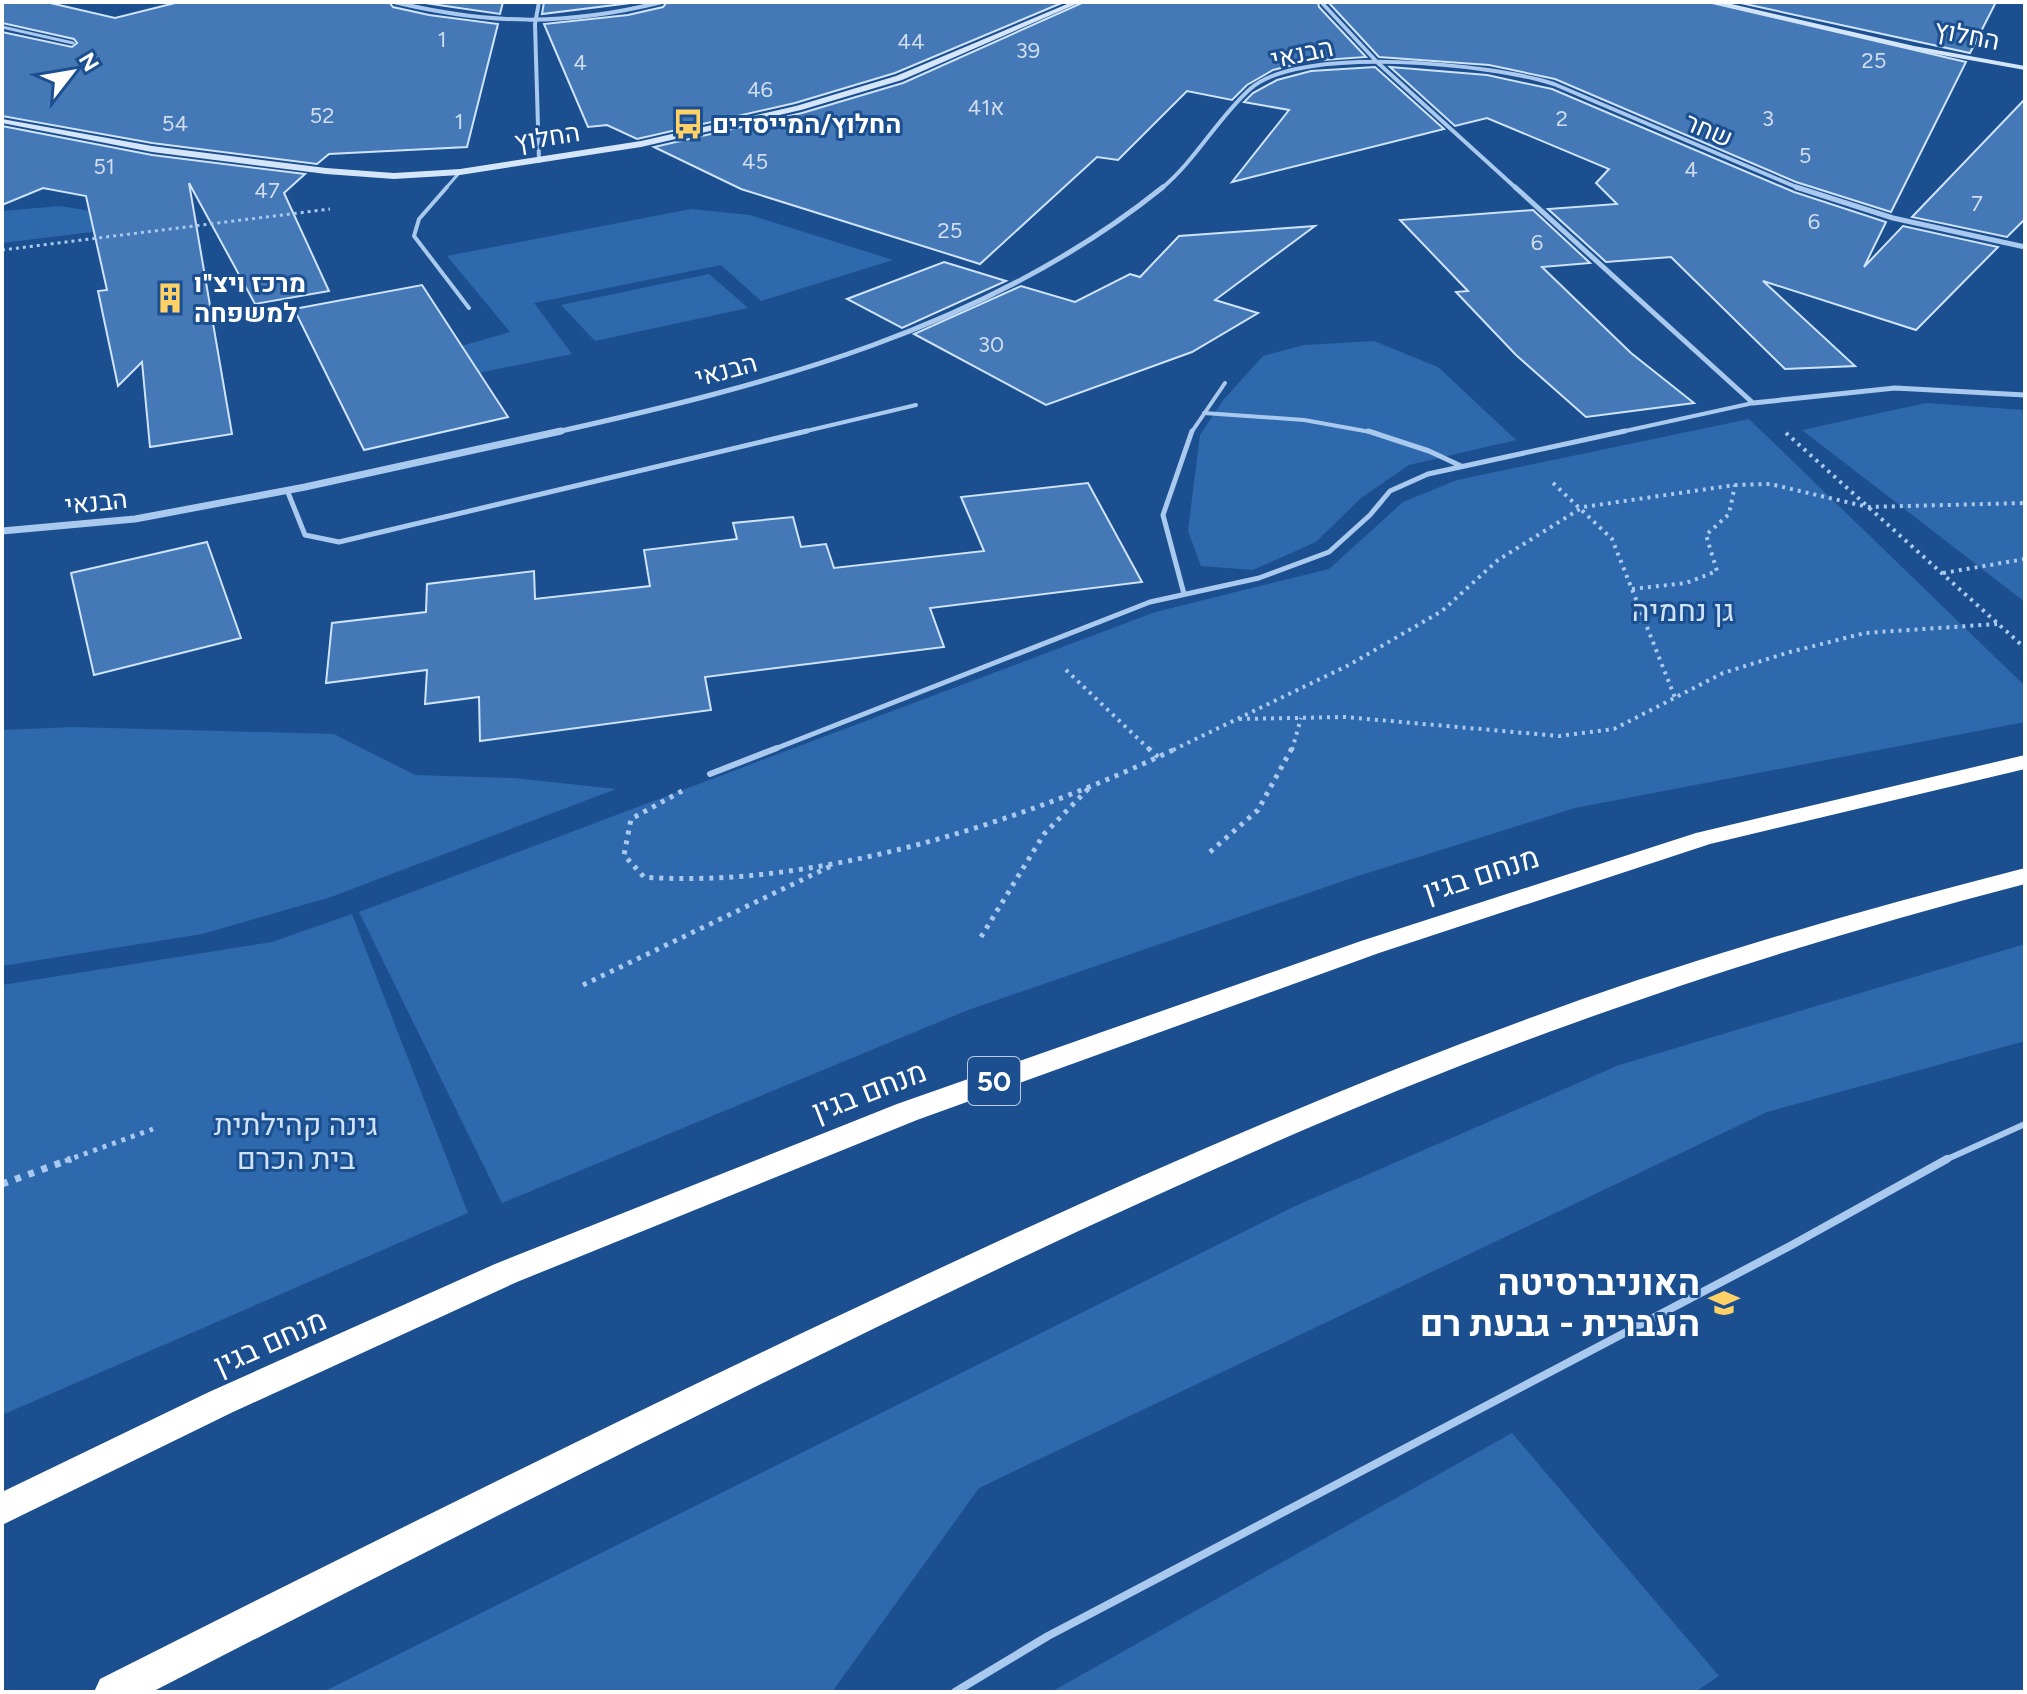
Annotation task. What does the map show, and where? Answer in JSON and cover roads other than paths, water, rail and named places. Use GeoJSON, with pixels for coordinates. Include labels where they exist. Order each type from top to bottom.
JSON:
{"type":"FeatureCollection","features":[{"type":"Feature","properties":{"kind":"highway","name":"מנחם בגין"},"geometry":{"type":"LineString","coordinates":[[2,1509],[221,1402],[506,1273],[907,1112],[1370,947],[1704,838],[2025,762]]}},
{"type":"Feature","properties":{"kind":"highway"},"geometry":{"type":"LineString","coordinates":[[113,1692],[493,1499],[991,1257],[1269,1131],[1472,1049],[1635,990],[1846,923],[2025,876]]}},
{"type":"Feature","properties":{"kind":"street"},"geometry":{"type":"LineString","coordinates":[[394,2],[484,22],[535,24],[611,15],[662,2]]}},
{"type":"Feature","properties":{"kind":"street"},"geometry":{"type":"LineString","coordinates":[[539,2],[535,24],[539,161]]}},
{"type":"Feature","properties":{"kind":"street","name":"החלוץ"},"geometry":{"type":"LineString","coordinates":[[2,121],[152,149],[326,171],[394,176],[460,172],[641,144],[835,98],[940,62],[1078,2]]}},
{"type":"Feature","properties":{"kind":"street"},"geometry":{"type":"LineString","coordinates":[[1317,2],[1325,3],[1377,62],[1753,403],[1895,388],[2025,395]]}},
{"type":"Feature","properties":{"kind":"street","name":"החלוץ"},"geometry":{"type":"LineString","coordinates":[[1714,2],[1914,48],[2025,68]]}},
{"type":"Feature","properties":{"kind":"street","name":"שחר"},"geometry":{"type":"LineString","coordinates":[[1377,62],[1480,65],[1529,76],[1809,193],[1893,218],[2025,247]]}},
{"type":"Feature","properties":{"kind":"street","name":"הבנאי"},"geometry":{"type":"LineString","coordinates":[[2,531],[135,519],[287,490],[629,416],[795,372],[904,336],[984,302],[1044,270],[1131,213],[1168,183],[1252,87],[1301,70],[1377,62]]}},
{"type":"Feature","properties":{"kind":"lane"},"geometry":{"type":"LineString","coordinates":[[2,27],[73,43]]}},
{"type":"Feature","properties":{"kind":"lane"},"geometry":{"type":"LineString","coordinates":[[460,172],[419,219],[414,236],[469,308]]}},
{"type":"Feature","properties":{"kind":"lane"},"geometry":{"type":"LineString","coordinates":[[1184,594],[1163,515],[1191,432],[1225,383]]}},
{"type":"Feature","properties":{"kind":"lane"},"geometry":{"type":"LineString","coordinates":[[710,774],[1150,602],[1259,578],[1329,552],[1370,515],[1390,491],[1461,466],[1753,403]]}},
{"type":"Feature","properties":{"kind":"lane"},"geometry":{"type":"LineString","coordinates":[[287,490],[305,535],[339,542],[916,405]]}},
{"type":"Feature","properties":{"kind":"lane"},"geometry":{"type":"LineString","coordinates":[[1204,413],[1308,420],[1369,429],[1420,444],[1461,466]]}},
{"type":"Feature","properties":{"kind":"lane"},"geometry":{"type":"LineString","coordinates":[[955,1692],[1048,1636],[1790,1246],[1936,1164],[2025,1124]]}},
{"type":"Feature","properties":{"kind":"place","name":"החלוץ/המייסדים"},"geometry":{"type":"Point","coordinates":[688,124]}},
{"type":"Feature","properties":{"kind":"place","name":"מרכז ויצ\"ו למשפחה"},"geometry":{"type":"Point","coordinates":[170,298]}},
{"type":"Feature","properties":{"kind":"place","name":"האוניברסיטה העברית - גבעת רם"},"geometry":{"type":"Point","coordinates":[1724,1303]}},
{"type":"Feature","properties":{"kind":"park label","name":"גן נחמיה"},"geometry":{"type":"Point","coordinates":[1683,610]}},
{"type":"Feature","properties":{"kind":"park label","name":"גינה קהילתית בית הכרם"},"geometry":{"type":"Point","coordinates":[296,1141]}}]}
